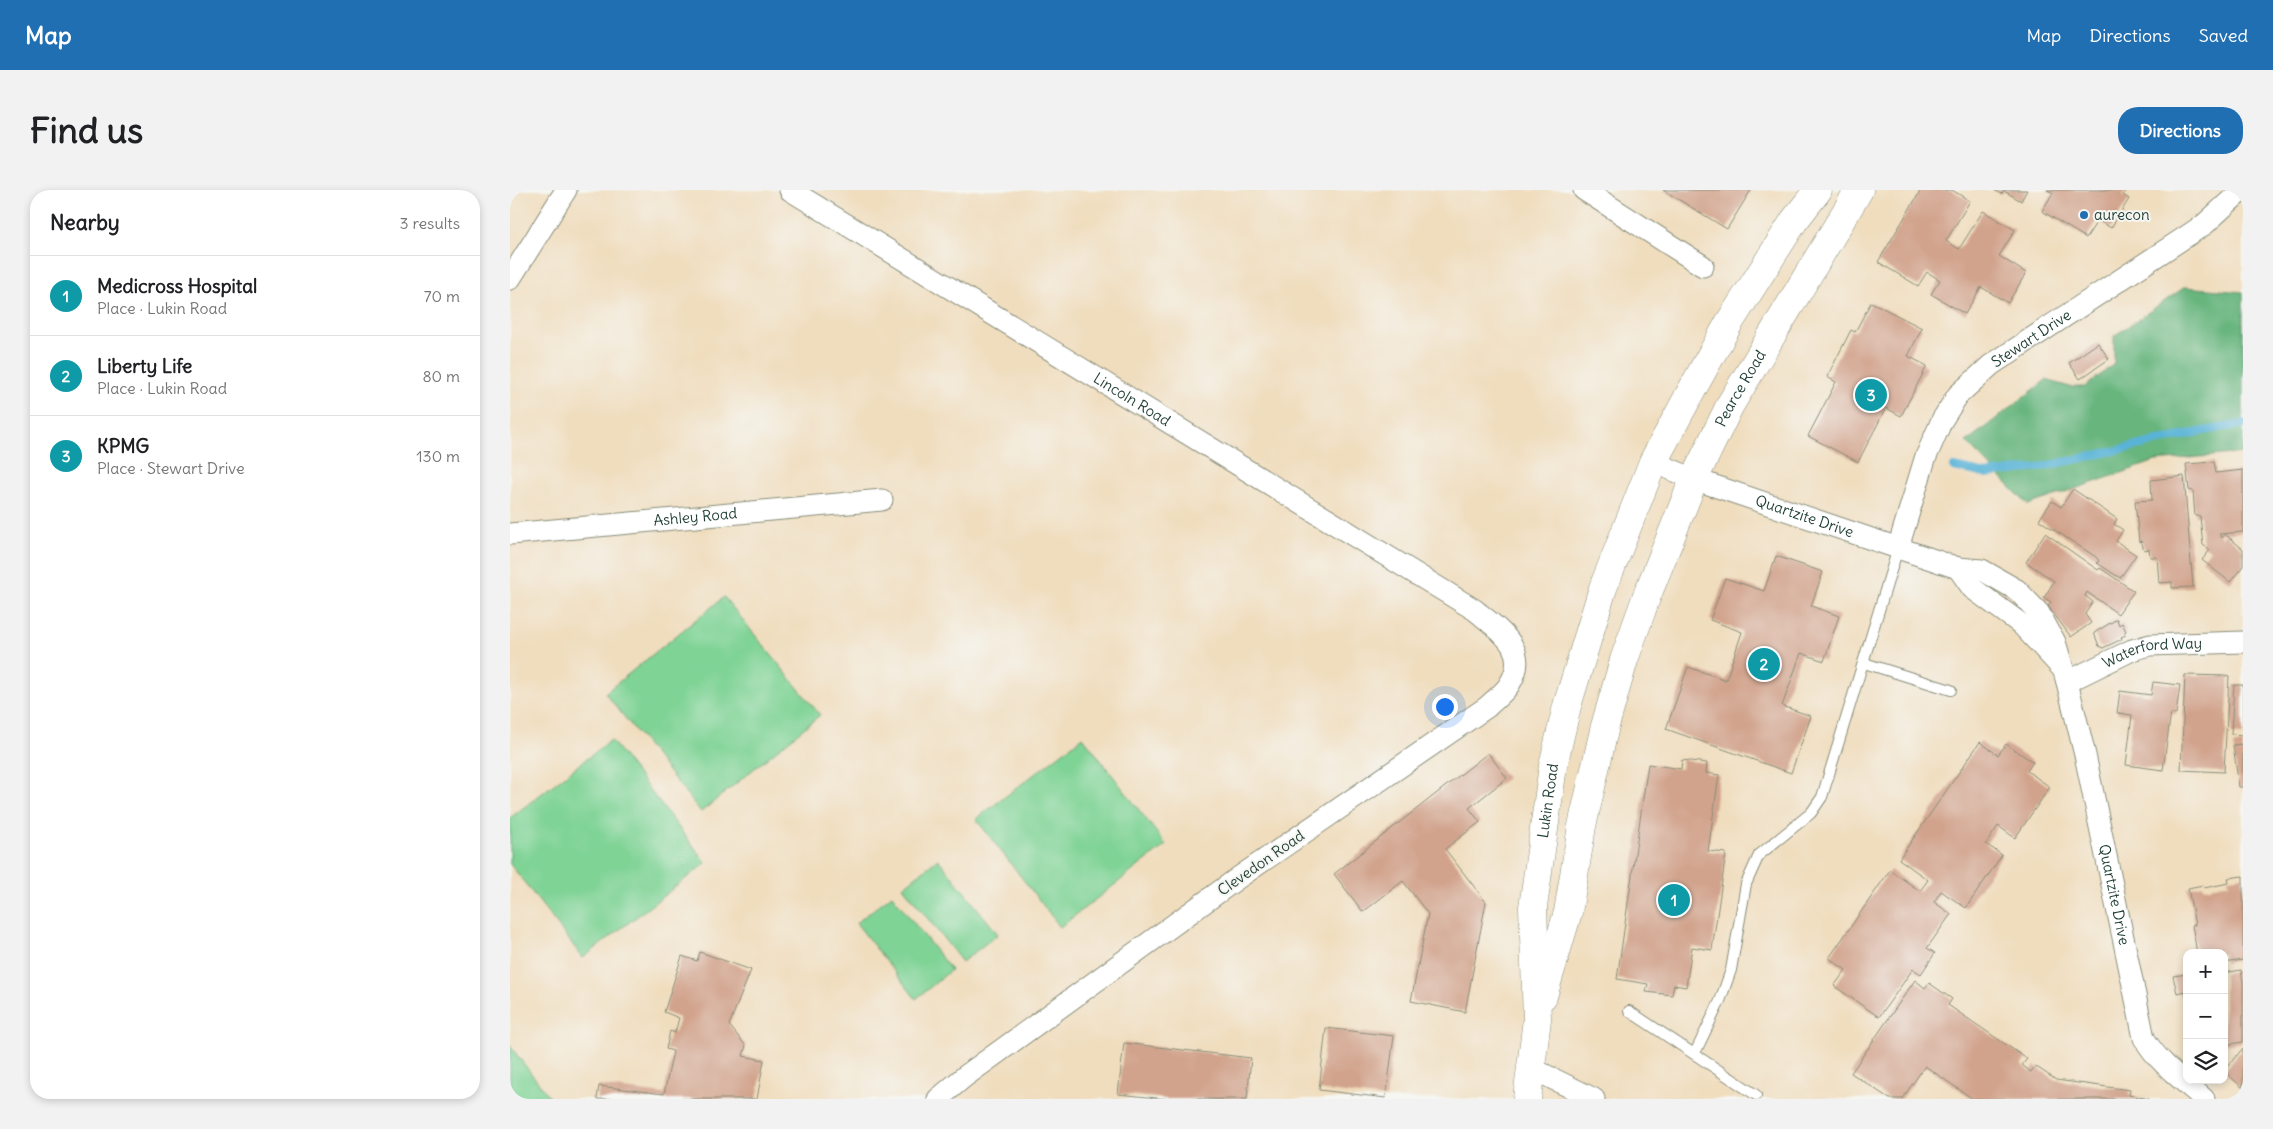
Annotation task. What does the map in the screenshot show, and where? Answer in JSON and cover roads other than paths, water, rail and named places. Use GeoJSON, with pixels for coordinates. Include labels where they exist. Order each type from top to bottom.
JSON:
{"type":"FeatureCollection","features":[{"type":"Feature","properties":{"kind":"main road"},"geometry":{"type":"LineString","coordinates":[[1653,462],[1729,323],[1794,221],[1818,190]]}},
{"type":"Feature","properties":{"kind":"main road","name":"Pearce Road"},"geometry":{"type":"LineString","coordinates":[[1646,598],[1694,479],[1730,405],[1859,190]]}},
{"type":"Feature","properties":{"kind":"main road","name":"Lukin Road"},"geometry":{"type":"LineString","coordinates":[[1527,1099],[1537,1019],[1533,906],[1553,766],[1567,706],[1603,588],[1653,462]]}},
{"type":"Feature","properties":{"kind":"main road","name":"Lukin Road"},"geometry":{"type":"LineString","coordinates":[[1537,1019],[1568,912],[1582,826],[1605,726],[1624,660],[1646,598]]}},
{"type":"Feature","properties":{"kind":"street"},"geometry":{"type":"LineString","coordinates":[[510,279],[566,190]]}},
{"type":"Feature","properties":{"kind":"street","name":"Lincoln Road"},"geometry":{"type":"LineString","coordinates":[[790,190],[1475,610]]}},
{"type":"Feature","properties":{"kind":"street","name":"Stewart Drive"},"geometry":{"type":"LineString","coordinates":[[1898,548],[1925,459],[1942,420],[1958,395],[1991,365],[2205,224],[2242,190]]}},
{"type":"Feature","properties":{"kind":"street"},"geometry":{"type":"LineString","coordinates":[[1587,191],[1703,266]]}},
{"type":"Feature","properties":{"kind":"street","name":"Quartzite Drive"},"geometry":{"type":"LineString","coordinates":[[1653,462],[1694,479],[1958,568],[1982,570],[2017,590],[2039,613],[2055,642],[2066,676],[2085,755],[2144,1038],[2151,1050],[2204,1099]]}},
{"type":"Feature","properties":{"kind":"street","name":"Ashley Road"},"geometry":{"type":"LineString","coordinates":[[510,534],[882,500]]}},
{"type":"Feature","properties":{"kind":"street","name":"Clevedon Road"},"geometry":{"type":"LineString","coordinates":[[938,1099],[964,1077],[1238,878],[1487,707],[1509,686],[1517,669],[1516,650],[1506,636],[1475,610]]}},
{"type":"Feature","properties":{"kind":"street","name":"Waterford Way"},"geometry":{"type":"LineString","coordinates":[[2066,676],[2132,650],[2150,645],[2243,642]]}},
{"type":"Feature","properties":{"kind":"street"},"geometry":{"type":"LineString","coordinates":[[1531,1068],[1594,1099]]}},
{"type":"Feature","properties":{"kind":"lane"},"geometry":{"type":"LineString","coordinates":[[1695,1053],[1720,1001],[1731,970],[1746,884],[1759,855],[1811,813],[1822,797],[1898,548]]}},
{"type":"Feature","properties":{"kind":"lane"},"geometry":{"type":"LineString","coordinates":[[1864,663],[1951,690]]}},
{"type":"Feature","properties":{"kind":"lane"},"geometry":{"type":"LineString","coordinates":[[1629,1011],[1756,1095]]}},
{"type":"Feature","properties":{"kind":"waterway"},"geometry":{"type":"LineString","coordinates":[[1954,467],[1986,474],[2037,468],[2243,424]]}},
{"type":"Feature","properties":{"kind":"place","name":"aurecon"},"geometry":{"type":"Point","coordinates":[2084,215]}},
{"type":"Feature","properties":{"kind":"place","name":"KPMG"},"geometry":{"type":"Point","coordinates":[1871,395]}},
{"type":"Feature","properties":{"kind":"place","name":"Liberty Life"},"geometry":{"type":"Point","coordinates":[1764,664]}},
{"type":"Feature","properties":{"kind":"place","name":"Medicross Hospital"},"geometry":{"type":"Point","coordinates":[1674,900]}}]}
